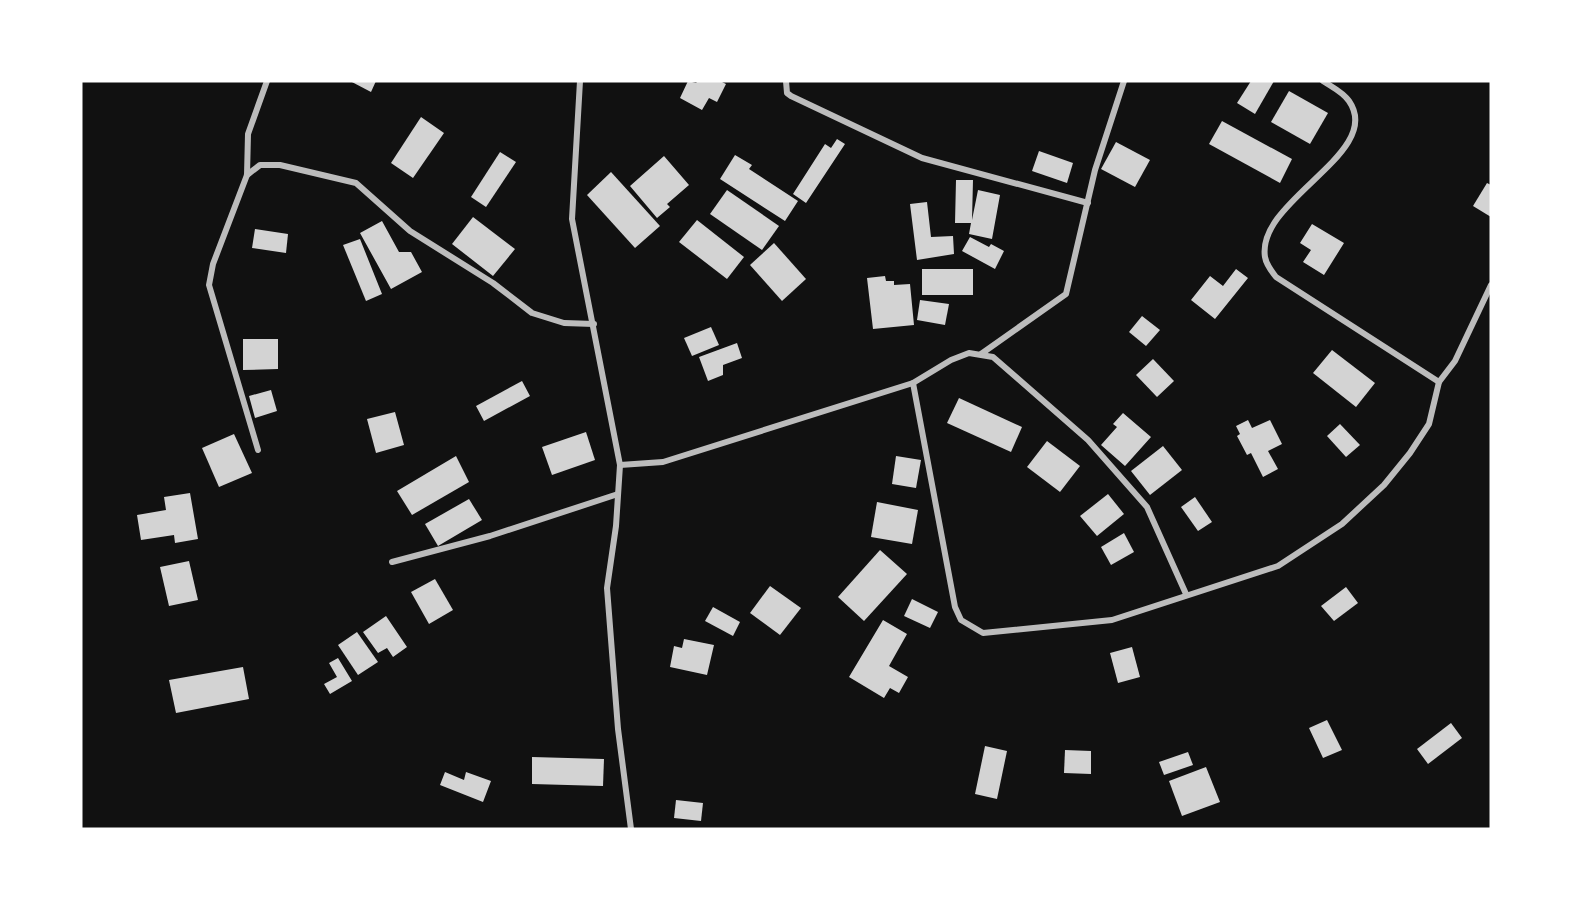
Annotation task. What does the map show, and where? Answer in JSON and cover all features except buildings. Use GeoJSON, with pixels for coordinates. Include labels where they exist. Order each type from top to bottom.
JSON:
{"type":"FeatureCollection","features":[{"type":"Feature","properties":{"kind":"street"},"geometry":{"type":"LineString","coordinates":[[258,450],[209,285],[213,264],[247,175],[248,134],[267,81]]}},
{"type":"Feature","properties":{"kind":"street"},"geometry":{"type":"LineString","coordinates":[[580,81],[572,219],[579,265],[594,324],[620,465],[607,588],[618,729],[631,829]]}},
{"type":"Feature","properties":{"kind":"street"},"geometry":{"type":"LineString","coordinates":[[786,81],[787,93],[791,96],[922,158],[1088,202]]}},
{"type":"Feature","properties":{"kind":"street"},"geometry":{"type":"LineString","coordinates":[[981,354],[1066,294],[1095,170],[1124,81]]}},
{"type":"Feature","properties":{"kind":"street"},"geometry":{"type":"LineString","coordinates":[[1323,81],[1350,102],[1354,114],[1353,130],[1345,148],[1331,166],[1289,202],[1267,236],[1265,259],[1276,278],[1439,382]]}},
{"type":"Feature","properties":{"kind":"street"},"geometry":{"type":"LineString","coordinates":[[247,175],[260,165],[280,165],[356,183],[410,231],[493,283],[532,313],[564,323],[594,324]]}},
{"type":"Feature","properties":{"kind":"street"},"geometry":{"type":"LineString","coordinates":[[913,383],[955,607],[961,620],[983,633],[1112,620],[1186,594],[1278,566],[1342,524],[1384,485],[1410,453],[1429,424],[1439,382],[1455,362],[1491,285]]}},
{"type":"Feature","properties":{"kind":"street"},"geometry":{"type":"LineString","coordinates":[[620,465],[663,462],[913,383],[951,360],[969,353],[981,354],[993,357],[1088,440],[1148,507],[1186,594]]}},
{"type":"Feature","properties":{"kind":"street"},"geometry":{"type":"LineString","coordinates":[[392,562],[489,536],[618,494]]}}]}
